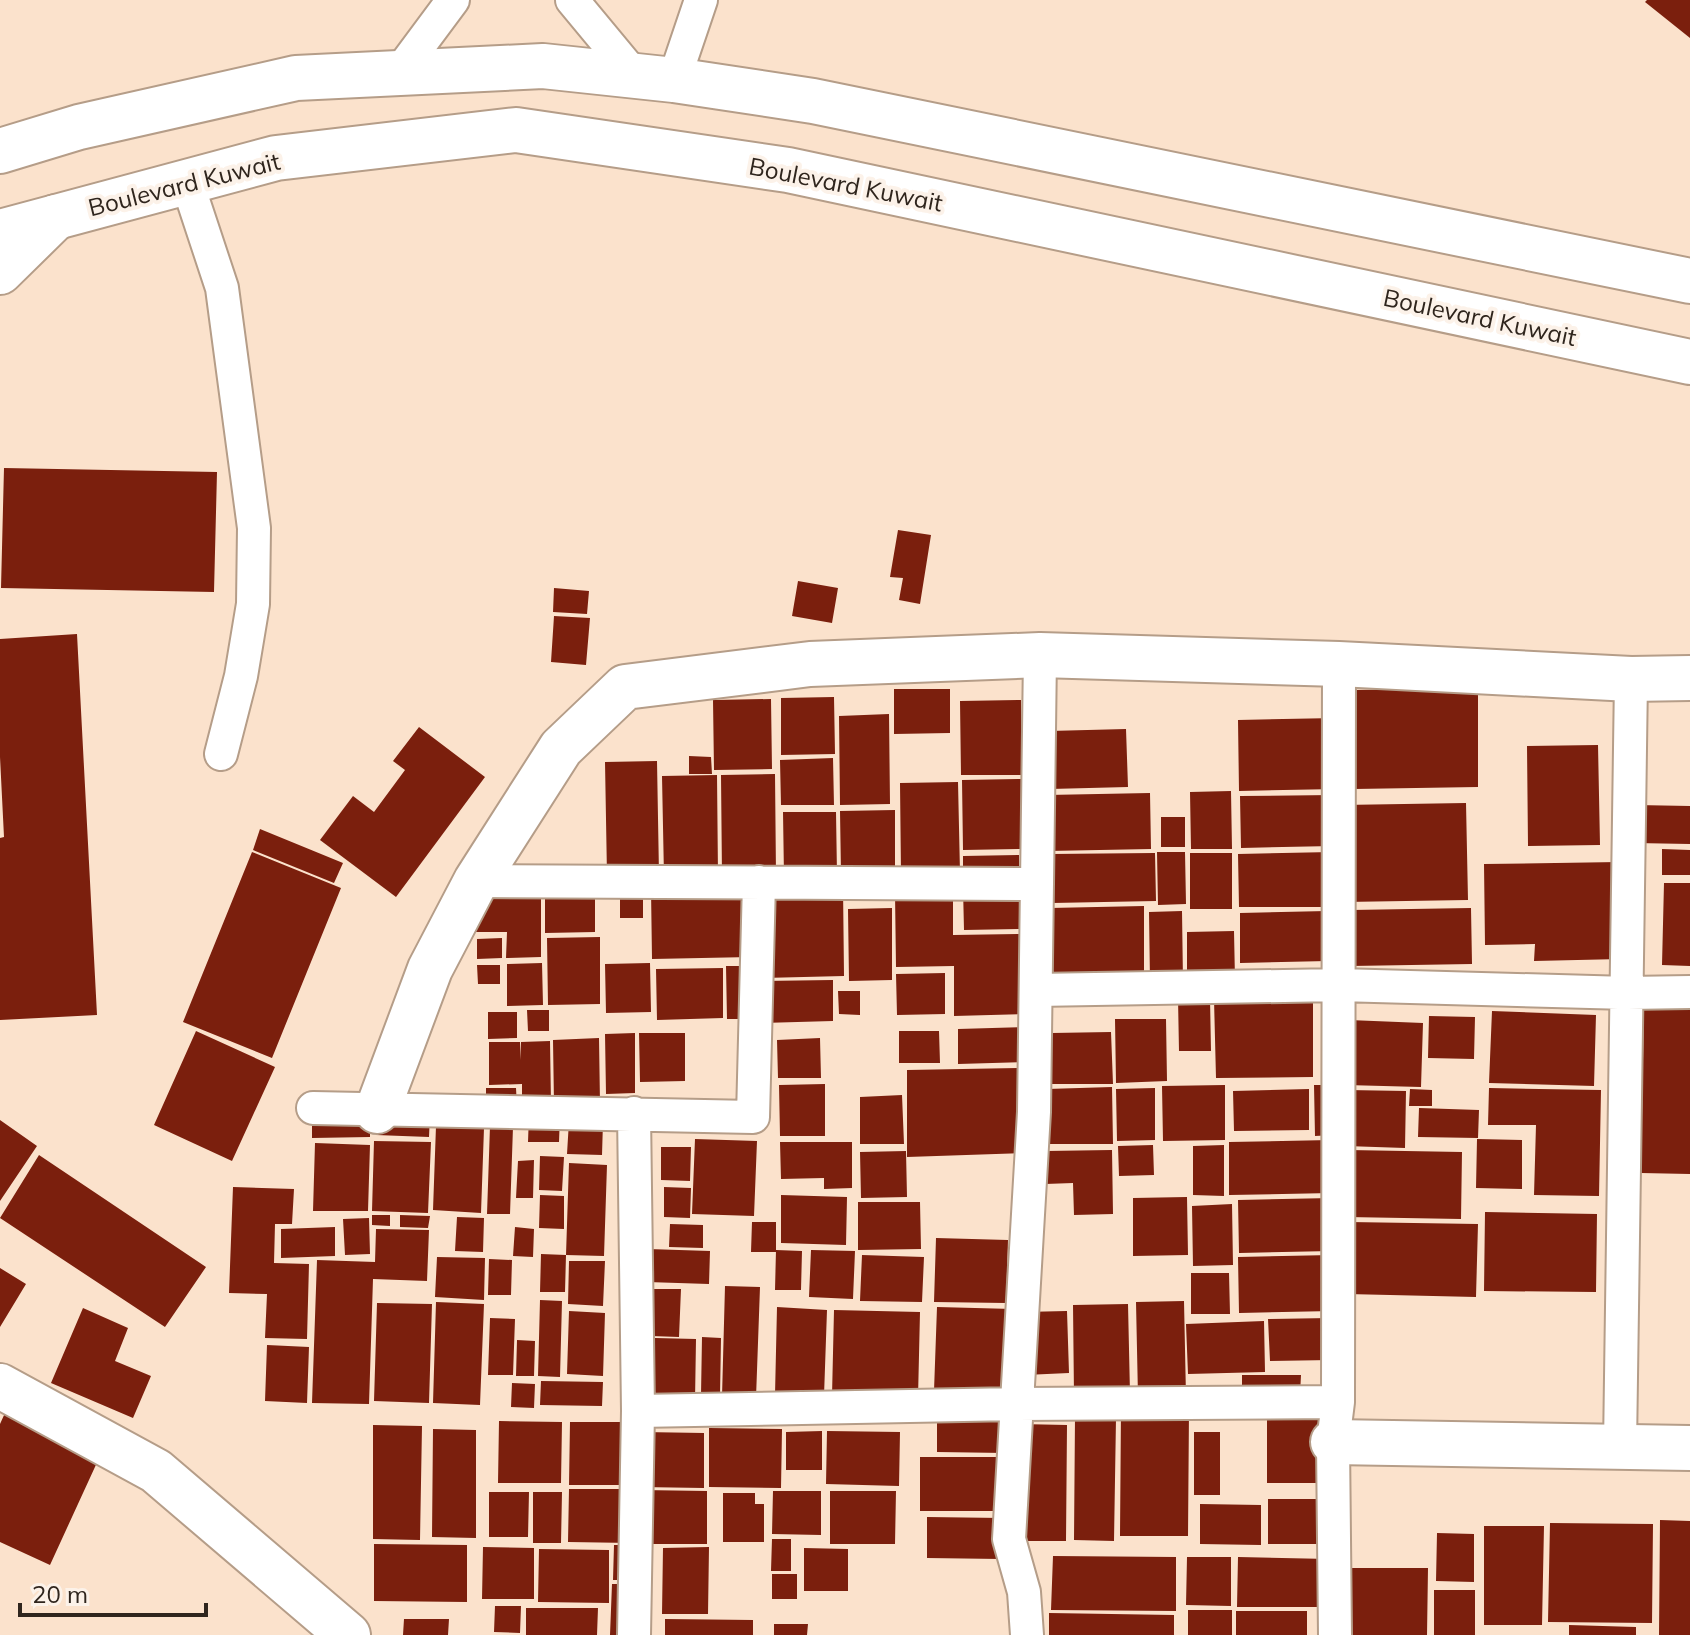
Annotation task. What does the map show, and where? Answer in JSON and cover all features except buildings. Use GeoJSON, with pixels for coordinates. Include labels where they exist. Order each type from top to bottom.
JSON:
{"type":"FeatureCollection","features":[{"type":"Feature","properties":{"kind":"main road"},"geometry":{"type":"LineString","coordinates":[[0,151],[79,127],[296,78],[543,66],[813,101],[1690,281]]}},
{"type":"Feature","properties":{"kind":"main road","name":"Boulevard Kuwait"},"geometry":{"type":"LineString","coordinates":[[0,232],[276,158],[516,130],[788,170],[1690,362]]}},
{"type":"Feature","properties":{"kind":"main road"},"geometry":{"type":"LineString","coordinates":[[0,272],[56,217]]}},
{"type":"Feature","properties":{"kind":"main road"},"geometry":{"type":"LineString","coordinates":[[377,1111],[430,969],[476,881],[561,748],[625,687],[810,664],[1040,655],[1339,664],[1631,679],[1690,678]]}},
{"type":"Feature","properties":{"kind":"main road"},"geometry":{"type":"LineString","coordinates":[[0,1386],[156,1471],[348,1635]]}},
{"type":"Feature","properties":{"kind":"main road"},"geometry":{"type":"LineString","coordinates":[[1336,1422],[1620,1447],[1690,1448]]}},
{"type":"Feature","properties":{"kind":"lane"},"geometry":{"type":"LineString","coordinates":[[398,74],[453,0]]}},
{"type":"Feature","properties":{"kind":"lane"},"geometry":{"type":"LineString","coordinates":[[572,0],[654,78],[701,0]]}},
{"type":"Feature","properties":{"kind":"lane"},"geometry":{"type":"LineString","coordinates":[[187,182],[222,288],[254,528],[253,604],[241,676],[221,754]]}},
{"type":"Feature","properties":{"kind":"lane"},"geometry":{"type":"LineString","coordinates":[[1027,1635],[1024,1592],[1009,1539],[1034,1112],[1040,655]]}},
{"type":"Feature","properties":{"kind":"lane"},"geometry":{"type":"LineString","coordinates":[[1335,1635],[1339,664]]}},
{"type":"Feature","properties":{"kind":"lane"},"geometry":{"type":"LineString","coordinates":[[1620,1447],[1631,679]]}},
{"type":"Feature","properties":{"kind":"lane"},"geometry":{"type":"LineString","coordinates":[[476,881],[1037,884]]}},
{"type":"Feature","properties":{"kind":"lane"},"geometry":{"type":"LineString","coordinates":[[313,1108],[753,1117],[759,882]]}},
{"type":"Feature","properties":{"kind":"lane"},"geometry":{"type":"LineString","coordinates":[[1036,990],[1339,985],[1690,992]]}},
{"type":"Feature","properties":{"kind":"lane"},"geometry":{"type":"LineString","coordinates":[[634,1113],[638,1411],[634,1635]]}},
{"type":"Feature","properties":{"kind":"lane"},"geometry":{"type":"LineString","coordinates":[[638,1411],[1017,1404],[1336,1422]]}}]}
